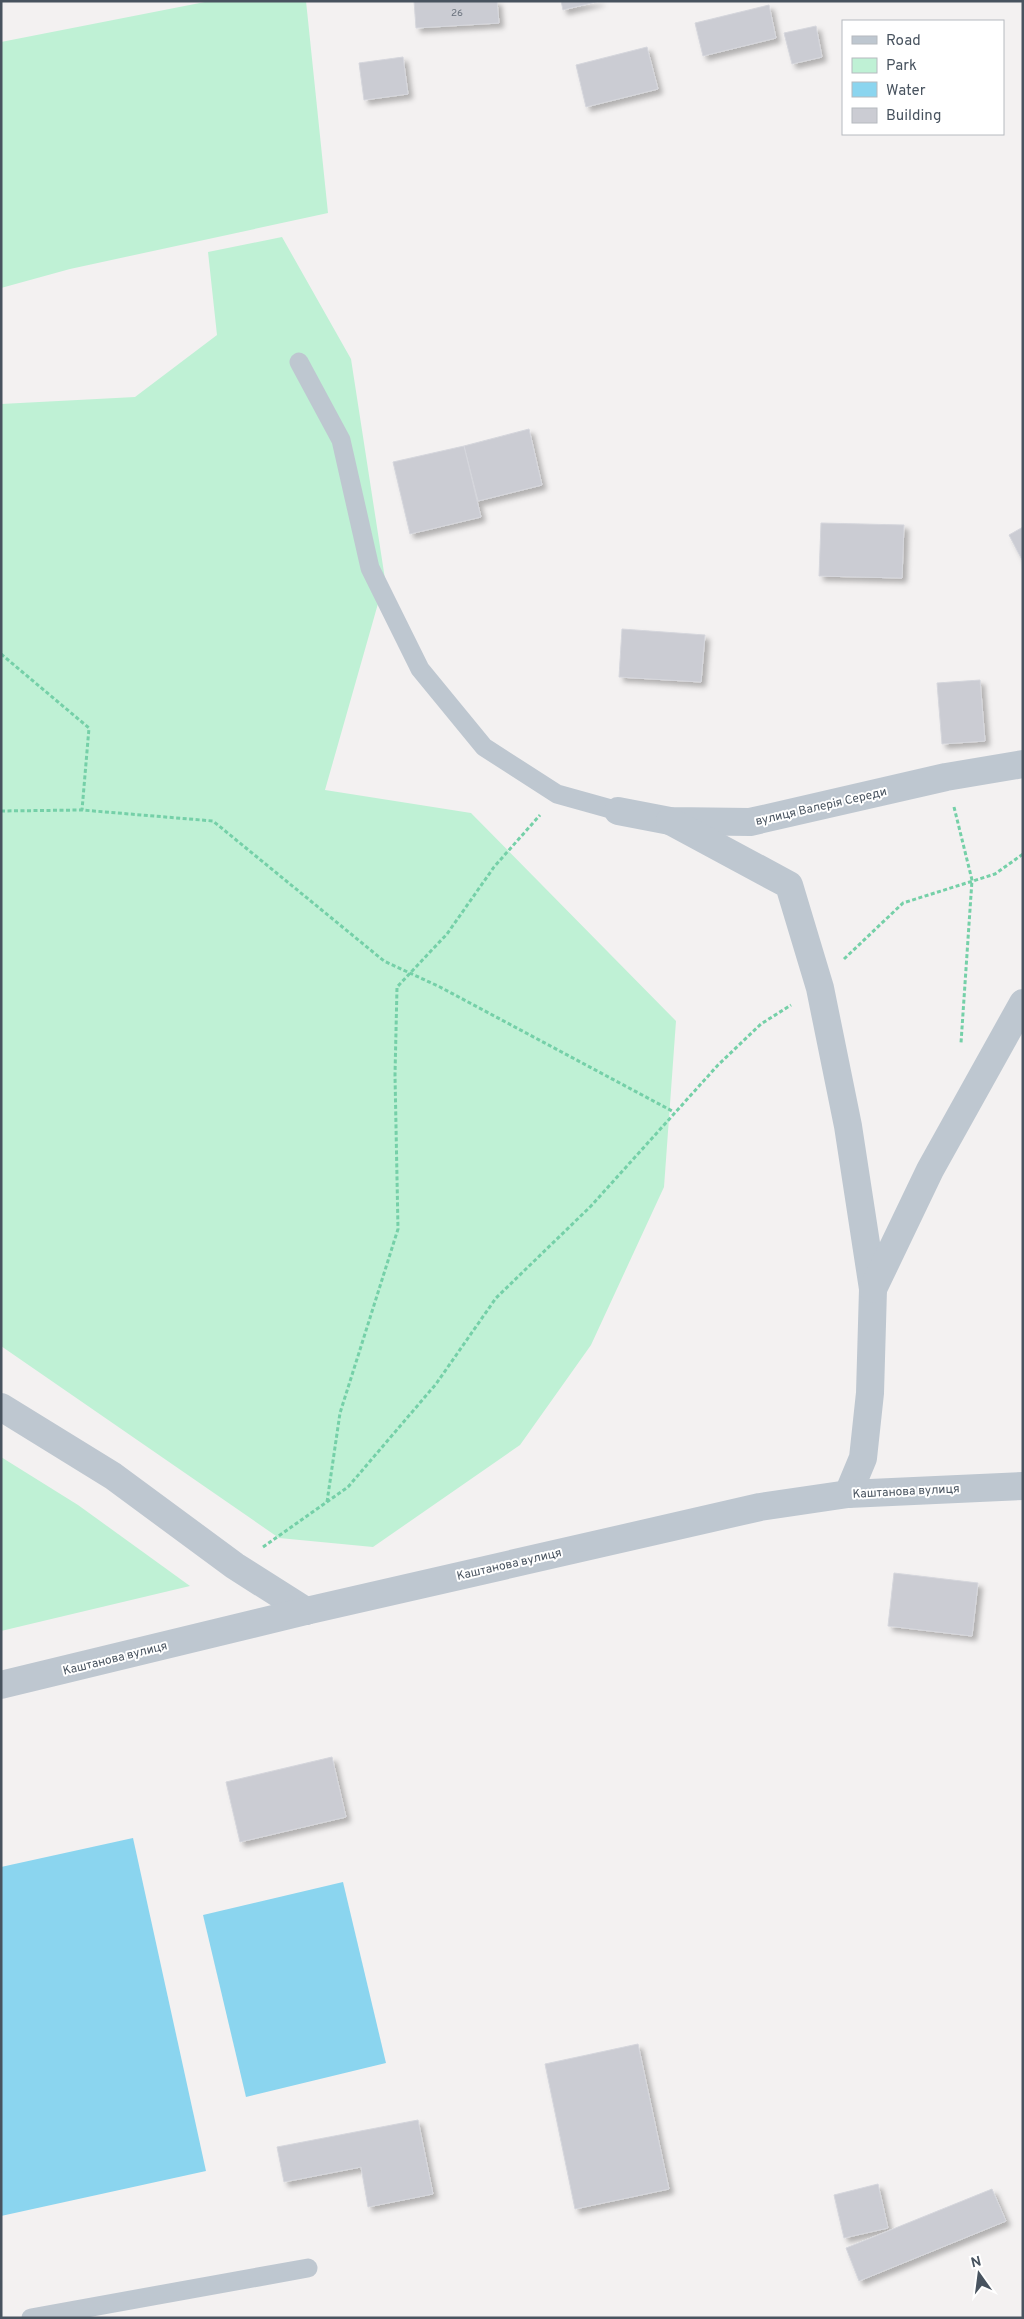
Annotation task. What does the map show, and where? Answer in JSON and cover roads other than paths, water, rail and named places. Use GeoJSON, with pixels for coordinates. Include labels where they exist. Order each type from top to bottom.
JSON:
{"type":"FeatureCollection","features":[{"type":"Feature","properties":{"kind":"street","name":"вулиця Валерія Середи"},"geometry":{"type":"LineString","coordinates":[[618,811],[670,821],[750,822],[946,777],[1023,764]]}},
{"type":"Feature","properties":{"kind":"street"},"geometry":{"type":"LineString","coordinates":[[670,821],[789,885],[820,988],[848,1126],[873,1289],[870,1393],[863,1458],[848,1494]]}},
{"type":"Feature","properties":{"kind":"street"},"geometry":{"type":"LineString","coordinates":[[873,1289],[930,1170],[1023,1003]]}},
{"type":"Feature","properties":{"kind":"street"},"geometry":{"type":"LineString","coordinates":[[1,1407],[113,1476],[235,1566],[306,1611]]}},
{"type":"Feature","properties":{"kind":"street","name":"Каштанова вулиця"},"geometry":{"type":"LineString","coordinates":[[1,1685],[306,1611],[760,1506],[848,1494],[1023,1486]]}},
{"type":"Feature","properties":{"kind":"lane"},"geometry":{"type":"LineString","coordinates":[[299,362],[341,440],[370,568],[420,669],[484,747],[557,794],[618,811]]}},
{"type":"Feature","properties":{"kind":"lane"},"geometry":{"type":"LineString","coordinates":[[32,2318],[308,2268]]}},
{"type":"Feature","properties":{"kind":"water"},"geometry":{"type":"Polygon","coordinates":[[[133,1838],[206,2171],[1,2216],[1,1867],[133,1838]]]}},
{"type":"Feature","properties":{"kind":"water"},"geometry":{"type":"Polygon","coordinates":[[[343,1882],[386,2063],[246,2097],[203,1915],[343,1882]]]}}]}
